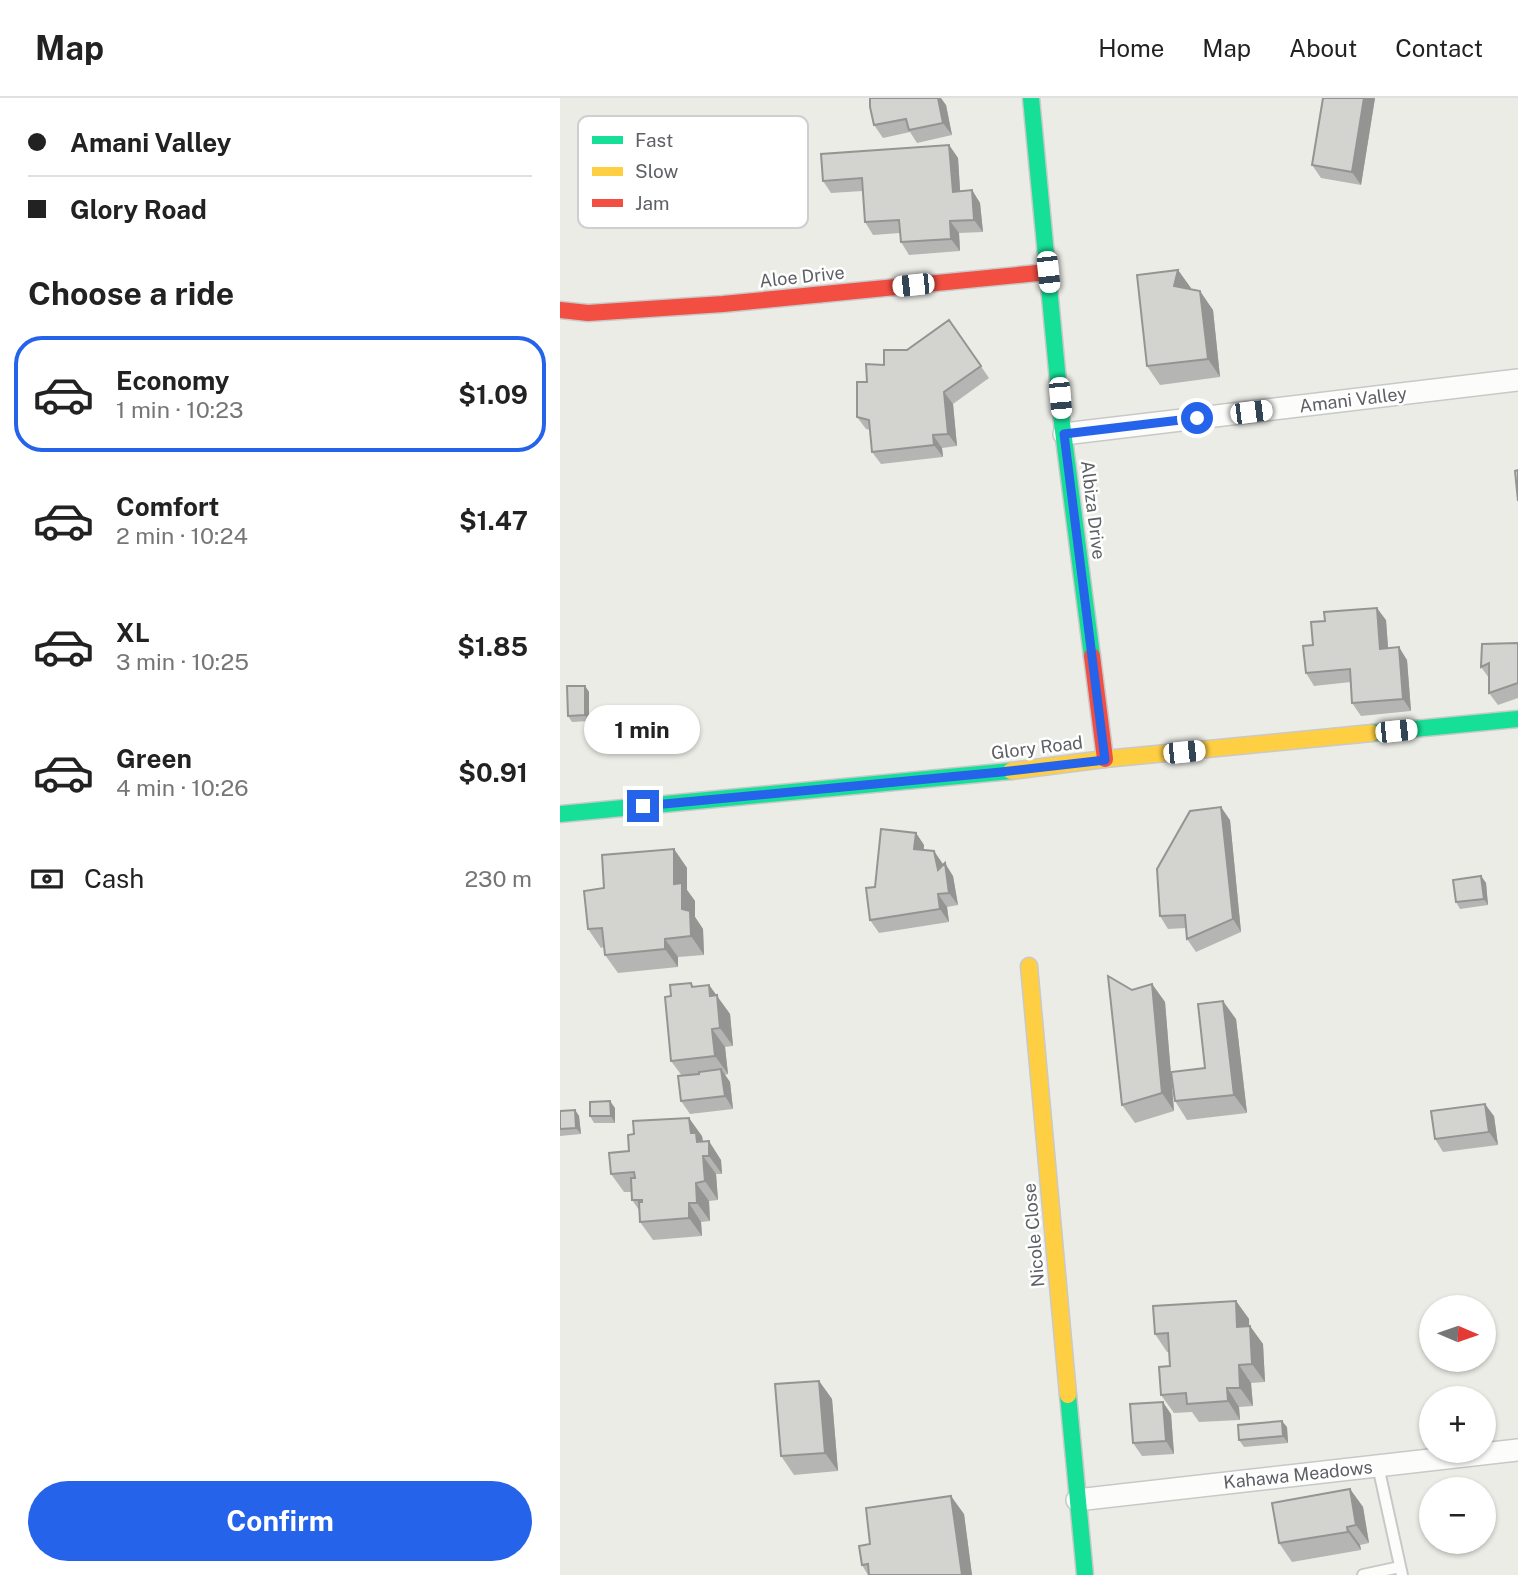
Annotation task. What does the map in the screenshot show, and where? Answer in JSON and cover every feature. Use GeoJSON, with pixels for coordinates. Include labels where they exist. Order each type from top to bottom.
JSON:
{"type":"FeatureCollection","features":[{"type":"Feature","properties":{"kind":"street","name":"Albiza Drive"},"geometry":{"type":"LineString","coordinates":[[1031,98],[1064,434],[1105,760]]}},
{"type":"Feature","properties":{"kind":"street","name":"Aloe Drive"},"geometry":{"type":"LineString","coordinates":[[560,310],[588,313],[723,304],[1048,272]]}},
{"type":"Feature","properties":{"kind":"street","name":"Amani Valley"},"geometry":{"type":"LineString","coordinates":[[1064,434],[1518,380]]}},
{"type":"Feature","properties":{"kind":"street","name":"Glory Road"},"geometry":{"type":"LineString","coordinates":[[560,814],[1518,719]]}},
{"type":"Feature","properties":{"kind":"street","name":"Nicole Close"},"geometry":{"type":"LineString","coordinates":[[1029,966],[1085,1575]]}},
{"type":"Feature","properties":{"kind":"street","name":"Kahawa Meadows"},"geometry":{"type":"LineString","coordinates":[[1077,1500],[1518,1450]]}},
{"type":"Feature","properties":{"kind":"lane"},"geometry":{"type":"LineString","coordinates":[[1363,1575],[1401,1571],[1378,1466]]}},
{"type":"Feature","properties":{"kind":"building"},"geometry":{"type":"Polygon","coordinates":[[[870,98],[938,98],[943,123],[909,130],[906,119],[874,125],[870,98]]]}},
{"type":"Feature","properties":{"kind":"building"},"geometry":{"type":"Polygon","coordinates":[[[1323,98],[1364,98],[1352,172],[1312,165],[1323,98]]]}},
{"type":"Feature","properties":{"kind":"building"},"geometry":{"type":"Polygon","coordinates":[[[949,145],[953,192],[972,190],[974,220],[950,221],[951,239],[901,242],[899,220],[865,222],[862,178],[823,181],[821,154],[949,145]]]}},
{"type":"Feature","properties":{"kind":"building"},"geometry":{"type":"Polygon","coordinates":[[[1178,270],[1174,286],[1200,291],[1208,359],[1147,366],[1137,275],[1178,270]]]}},
{"type":"Feature","properties":{"kind":"building"},"geometry":{"type":"Polygon","coordinates":[[[949,320],[981,366],[944,392],[948,434],[933,435],[934,445],[872,452],[869,420],[857,417],[857,382],[867,382],[866,364],[884,365],[884,350],[907,350],[949,320]]]}},
{"type":"Feature","properties":{"kind":"building"},"geometry":{"type":"Polygon","coordinates":[[[1518,470],[1518,501],[1515,471],[1518,470]]]}},
{"type":"Feature","properties":{"kind":"building"},"geometry":{"type":"Polygon","coordinates":[[[1377,608],[1380,649],[1399,647],[1403,699],[1352,703],[1350,669],[1306,673],[1303,646],[1313,645],[1311,622],[1325,621],[1324,612],[1377,608]]]}},
{"type":"Feature","properties":{"kind":"building"},"geometry":{"type":"Polygon","coordinates":[[[1518,643],[1518,683],[1489,693],[1489,663],[1481,667],[1482,644],[1518,643]]]}},
{"type":"Feature","properties":{"kind":"building"},"geometry":{"type":"Polygon","coordinates":[[[567,686],[585,686],[585,715],[568,716],[567,686]]]}},
{"type":"Feature","properties":{"kind":"building"},"geometry":{"type":"Polygon","coordinates":[[[1221,807],[1233,919],[1187,939],[1185,915],[1160,916],[1157,869],[1190,811],[1221,807]]]}},
{"type":"Feature","properties":{"kind":"building"},"geometry":{"type":"Polygon","coordinates":[[[881,829],[916,833],[914,849],[934,851],[938,870],[945,863],[949,893],[938,894],[940,909],[870,920],[866,888],[875,887],[881,829]]]}},
{"type":"Feature","properties":{"kind":"building"},"geometry":{"type":"Polygon","coordinates":[[[674,849],[674,884],[682,883],[682,909],[690,911],[691,936],[665,939],[665,949],[605,955],[602,928],[588,929],[584,891],[604,888],[602,855],[674,849]]]}},
{"type":"Feature","properties":{"kind":"building"},"geometry":{"type":"Polygon","coordinates":[[[1481,876],[1484,899],[1456,902],[1453,880],[1481,876]]]}},
{"type":"Feature","properties":{"kind":"building"},"geometry":{"type":"Polygon","coordinates":[[[1108,976],[1132,990],[1152,984],[1162,1093],[1122,1105],[1108,976]]]}},
{"type":"Feature","properties":{"kind":"building"},"geometry":{"type":"Polygon","coordinates":[[[691,983],[692,987],[709,985],[710,996],[717,995],[720,1028],[712,1029],[715,1056],[671,1061],[665,997],[671,996],[670,985],[691,983]]]}},
{"type":"Feature","properties":{"kind":"building"},"geometry":{"type":"Polygon","coordinates":[[[1223,1001],[1234,1095],[1175,1101],[1171,1072],[1205,1068],[1198,1004],[1223,1001]]]}},
{"type":"Feature","properties":{"kind":"building"},"geometry":{"type":"Polygon","coordinates":[[[721,1069],[725,1096],[681,1101],[678,1076],[721,1069]]]}},
{"type":"Feature","properties":{"kind":"building"},"geometry":{"type":"Polygon","coordinates":[[[610,1101],[611,1116],[590,1116],[590,1102],[610,1101]]]}},
{"type":"Feature","properties":{"kind":"building"},"geometry":{"type":"Polygon","coordinates":[[[1485,1104],[1489,1132],[1435,1139],[1431,1111],[1485,1104]]]}},
{"type":"Feature","properties":{"kind":"building"},"geometry":{"type":"Polygon","coordinates":[[[575,1110],[576,1128],[560,1129],[560,1111],[575,1110]]]}},
{"type":"Feature","properties":{"kind":"building"},"geometry":{"type":"Polygon","coordinates":[[[689,1118],[691,1133],[696,1133],[697,1142],[709,1141],[709,1156],[703,1156],[705,1181],[696,1183],[697,1203],[689,1203],[689,1218],[640,1222],[639,1202],[642,1200],[632,1200],[631,1178],[635,1178],[634,1172],[611,1174],[609,1153],[629,1151],[628,1135],[634,1134],[633,1121],[689,1118]]]}},
{"type":"Feature","properties":{"kind":"building"},"geometry":{"type":"Polygon","coordinates":[[[1236,1301],[1237,1327],[1250,1326],[1252,1364],[1239,1365],[1240,1388],[1227,1388],[1228,1401],[1187,1404],[1186,1393],[1161,1395],[1159,1367],[1170,1366],[1168,1333],[1155,1334],[1153,1306],[1236,1301]]]}},
{"type":"Feature","properties":{"kind":"building"},"geometry":{"type":"Polygon","coordinates":[[[819,1381],[825,1453],[781,1456],[775,1384],[819,1381]]]}},
{"type":"Feature","properties":{"kind":"building"},"geometry":{"type":"Polygon","coordinates":[[[1163,1402],[1166,1441],[1133,1443],[1130,1404],[1163,1402]]]}},
{"type":"Feature","properties":{"kind":"building"},"geometry":{"type":"Polygon","coordinates":[[[1282,1421],[1283,1436],[1239,1440],[1238,1425],[1282,1421]]]}},
{"type":"Feature","properties":{"kind":"building"},"geometry":{"type":"Polygon","coordinates":[[[1350,1489],[1356,1525],[1347,1527],[1348,1532],[1279,1543],[1272,1503],[1350,1489]]]}},
{"type":"Feature","properties":{"kind":"building"},"geometry":{"type":"Polygon","coordinates":[[[951,1496],[962,1575],[869,1575],[868,1564],[862,1565],[859,1546],[870,1544],[866,1508],[951,1496]]]}},
{"type":"Feature","properties":{"kind":"traffic: fast"},"geometry":{"type":"LineString","coordinates":[[1031,98],[1062,423],[1092,656]]}},
{"type":"Feature","properties":{"kind":"traffic: fast"},"geometry":{"type":"LineString","coordinates":[[1372,733],[1518,719]]}},
{"type":"Feature","properties":{"kind":"traffic: fast"},"geometry":{"type":"LineString","coordinates":[[560,814],[1011,771]]}},
{"type":"Feature","properties":{"kind":"traffic: fast"},"geometry":{"type":"LineString","coordinates":[[1068,1395],[1085,1575]]}},
{"type":"Feature","properties":{"kind":"traffic: slow"},"geometry":{"type":"LineString","coordinates":[[1011,771],[1372,733]]}},
{"type":"Feature","properties":{"kind":"traffic: slow"},"geometry":{"type":"LineString","coordinates":[[1029,966],[1068,1395]]}},
{"type":"Feature","properties":{"kind":"traffic: jam"},"geometry":{"type":"LineString","coordinates":[[560,310],[588,313],[723,304],[1048,272]]}},
{"type":"Feature","properties":{"kind":"traffic: jam"},"geometry":{"type":"LineString","coordinates":[[1092,656],[1105,759]]}},
{"type":"Feature","properties":{"kind":"route"},"geometry":{"type":"LineString","coordinates":[[643,806],[1105,760],[1064,434],[1197,418]]}}]}
